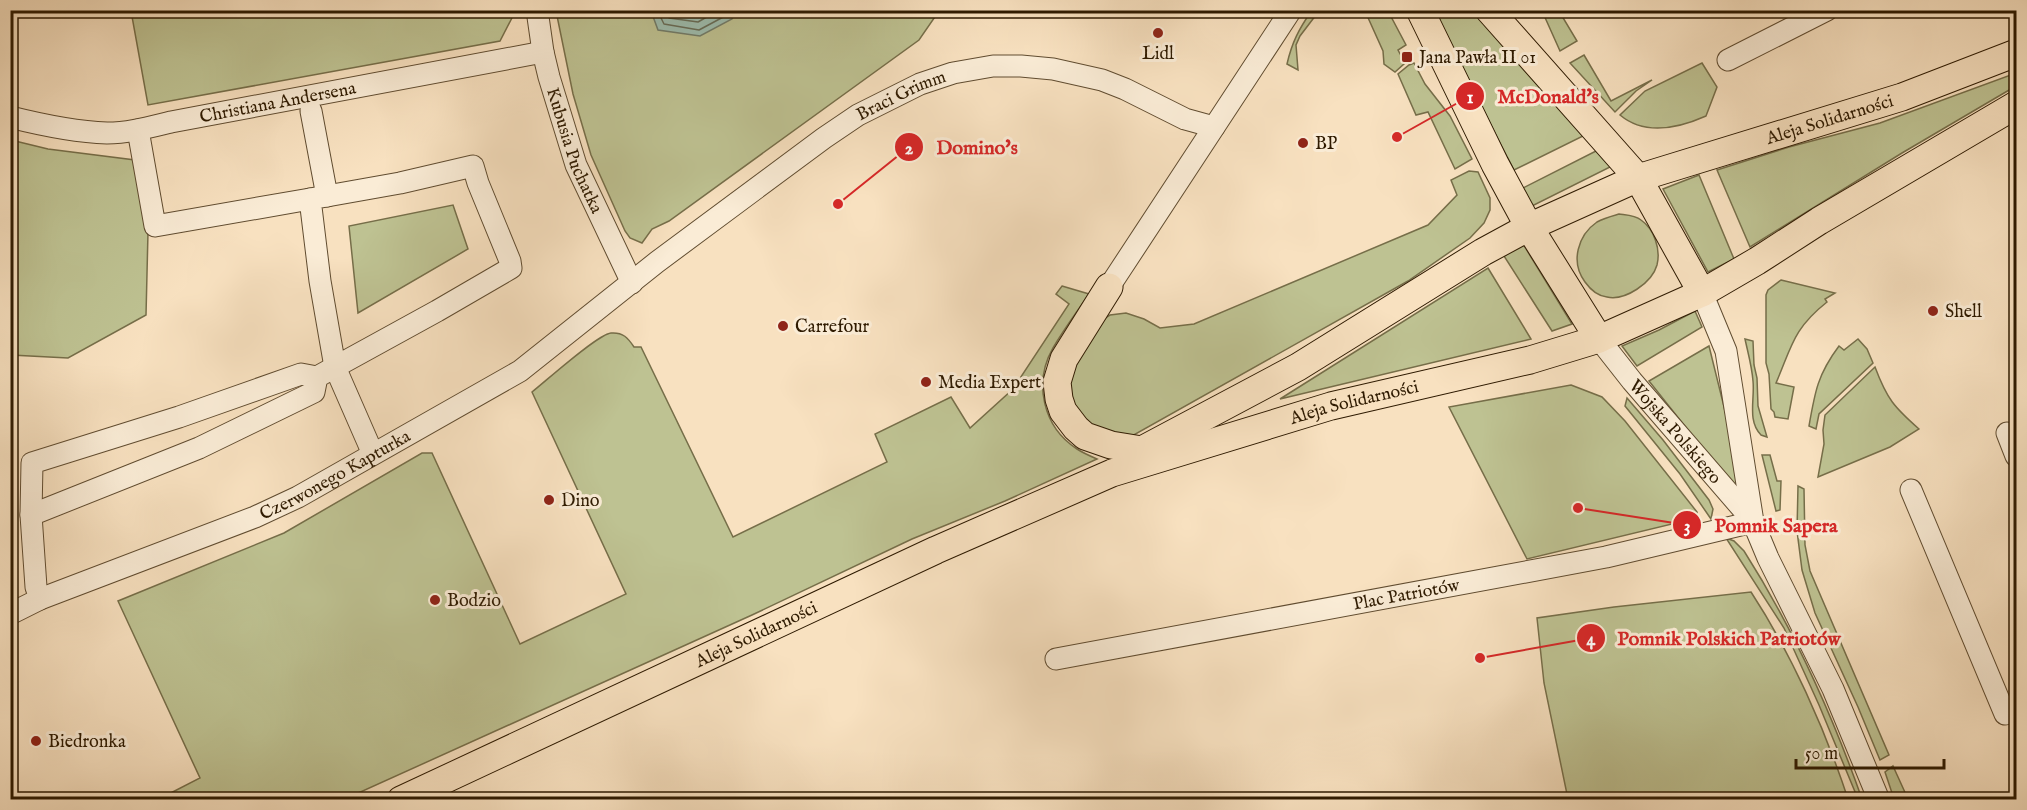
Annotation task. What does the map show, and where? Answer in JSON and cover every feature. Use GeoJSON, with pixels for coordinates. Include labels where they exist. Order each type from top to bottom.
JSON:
{"type":"FeatureCollection","features":[{"type":"Feature","properties":{"kind":"main road"},"geometry":{"type":"LineString","coordinates":[[1419,10],[1529,227],[1599,339]]}},
{"type":"Feature","properties":{"kind":"main road"},"geometry":{"type":"LineString","coordinates":[[1489,10],[1638,178],[1702,293],[2016,105]]}},
{"type":"Feature","properties":{"kind":"main road","name":"Aleja Solidarności"},"geometry":{"type":"LineString","coordinates":[[1112,473],[1142,450],[1298,368],[1483,252],[1529,227],[1638,178],[1902,97],[2016,53]]}},
{"type":"Feature","properties":{"kind":"main road"},"geometry":{"type":"LineString","coordinates":[[1109,287],[1064,359],[1057,382],[1059,399],[1063,411],[1085,436],[1111,445],[1142,450]]}},
{"type":"Feature","properties":{"kind":"main road","name":"Aleja Solidarności"},"geometry":{"type":"LineString","coordinates":[[401,800],[936,550],[1112,473],[1331,406],[1530,360],[1599,339],[1702,293]]}},
{"type":"Feature","properties":{"kind":"street","name":"Kubusia Puchatka"},"geometry":{"type":"LineString","coordinates":[[537,10],[543,52],[576,165],[632,283]]}},
{"type":"Feature","properties":{"kind":"street"},"geometry":{"type":"LineString","coordinates":[[1728,60],[1827,10]]}},
{"type":"Feature","properties":{"kind":"street"},"geometry":{"type":"LineString","coordinates":[[1109,287],[1290,12]]}},
{"type":"Feature","properties":{"kind":"street","name":"Christiana Andersena"},"geometry":{"type":"LineString","coordinates":[[10,117],[49,127],[108,133],[138,130],[543,52]]}},
{"type":"Feature","properties":{"kind":"street","name":"Braci Grimm"},"geometry":{"type":"LineString","coordinates":[[632,283],[824,138],[858,115],[939,76],[980,68],[1021,66],[1078,74],[1125,89],[1185,119],[1215,127]]}},
{"type":"Feature","properties":{"kind":"street"},"geometry":{"type":"LineString","coordinates":[[311,111],[319,198],[320,281],[326,372],[373,454]]}},
{"type":"Feature","properties":{"kind":"street"},"geometry":{"type":"LineString","coordinates":[[40,599],[36,587],[31,514],[32,463],[179,417],[301,374],[326,372],[511,268],[473,166],[400,183],[155,225],[138,130]]}},
{"type":"Feature","properties":{"kind":"street","name":"Czerwonego Kapturka"},"geometry":{"type":"LineString","coordinates":[[10,614],[40,599],[255,517],[298,497],[520,371],[632,283]]}},
{"type":"Feature","properties":{"kind":"street","name":"Wojska Polskiego"},"geometry":{"type":"LineString","coordinates":[[1702,293],[1726,351],[1753,522],[1768,558],[1833,689],[1879,800]]}},
{"type":"Feature","properties":{"kind":"street","name":"Wojska Polskiego"},"geometry":{"type":"LineString","coordinates":[[1599,339],[1753,522]]}},
{"type":"Feature","properties":{"kind":"street"},"geometry":{"type":"LineString","coordinates":[[31,514],[199,448],[314,392],[326,372]]}},
{"type":"Feature","properties":{"kind":"street"},"geometry":{"type":"LineString","coordinates":[[2007,433],[2016,456]]}},
{"type":"Feature","properties":{"kind":"street"},"geometry":{"type":"LineString","coordinates":[[1911,490],[2005,714],[2016,708]]}},
{"type":"Feature","properties":{"kind":"street","name":"Plac Patriotów"},"geometry":{"type":"LineString","coordinates":[[1056,659],[1606,556],[1753,522]]}},
{"type":"Feature","properties":{"kind":"green space"},"geometry":{"type":"Polygon","coordinates":[[[513,10],[514,14],[500,41],[148,105],[131,11],[513,10]]]}},
{"type":"Feature","properties":{"kind":"green space"},"geometry":{"type":"Polygon","coordinates":[[[1312,10],[1319,11],[1296,45],[1298,70],[1287,64],[1296,36],[1312,10]]]}},
{"type":"Feature","properties":{"kind":"green space"},"geometry":{"type":"Polygon","coordinates":[[[1547,10],[1559,11],[1577,41],[1560,51],[1543,13],[1547,10]]]}},
{"type":"Feature","properties":{"kind":"green space"},"geometry":{"type":"Polygon","coordinates":[[[556,11],[939,11],[919,40],[669,221],[652,229],[642,243],[630,238],[625,231],[591,155],[573,94],[556,11]]]}},
{"type":"Feature","properties":{"kind":"green space"},"geometry":{"type":"Polygon","coordinates":[[[1365,11],[1388,11],[1406,45],[1398,50],[1405,63],[1395,72],[1384,64],[1383,51],[1365,11]]]}},
{"type":"Feature","properties":{"kind":"green space"},"geometry":{"type":"Polygon","coordinates":[[[1432,11],[1474,11],[1585,135],[1514,170],[1432,11]]]}},
{"type":"Feature","properties":{"kind":"green space"},"geometry":{"type":"Polygon","coordinates":[[[1584,55],[1611,101],[1652,80],[1636,91],[1615,112],[1570,63],[1584,55]]]}},
{"type":"Feature","properties":{"kind":"green space"},"geometry":{"type":"Polygon","coordinates":[[[1414,63],[1425,84],[1450,116],[1472,159],[1455,169],[1428,112],[1416,115],[1398,74],[1414,63]]]}},
{"type":"Feature","properties":{"kind":"green space"},"geometry":{"type":"Polygon","coordinates":[[[1702,63],[1717,87],[1706,116],[1685,124],[1651,128],[1630,122],[1620,115],[1645,91],[1702,63]]]}},
{"type":"Feature","properties":{"kind":"green space"},"geometry":{"type":"Polygon","coordinates":[[[2016,73],[2016,86],[1750,247],[1717,170],[1789,147],[1880,123],[2016,73]]]}},
{"type":"Feature","properties":{"kind":"green space"},"geometry":{"type":"Polygon","coordinates":[[[11,140],[48,149],[135,160],[148,232],[146,315],[68,358],[11,355],[11,140]]]}},
{"type":"Feature","properties":{"kind":"green space"},"geometry":{"type":"Polygon","coordinates":[[[1598,150],[1612,166],[1532,206],[1523,188],[1598,150]]]}},
{"type":"Feature","properties":{"kind":"green space"},"geometry":{"type":"Polygon","coordinates":[[[1469,171],[1478,172],[1490,198],[1490,210],[1484,223],[1470,238],[1408,281],[1132,436],[1088,428],[1066,391],[1075,360],[1097,323],[1110,315],[1126,313],[1160,328],[1194,324],[1428,225],[1457,195],[1451,180],[1469,171]]]}},
{"type":"Feature","properties":{"kind":"green space"},"geometry":{"type":"Polygon","coordinates":[[[1699,175],[1734,259],[1708,272],[1663,189],[1699,175]]]}},
{"type":"Feature","properties":{"kind":"green space"},"geometry":{"type":"Polygon","coordinates":[[[453,205],[468,249],[358,313],[349,226],[453,205]]]}},
{"type":"Feature","properties":{"kind":"green space"},"geometry":{"type":"Polygon","coordinates":[[[1619,214],[1636,217],[1646,224],[1655,240],[1658,259],[1654,272],[1644,284],[1629,293],[1614,298],[1600,295],[1589,287],[1580,274],[1577,258],[1581,241],[1590,227],[1619,214]]]}},
{"type":"Feature","properties":{"kind":"green space"},"geometry":{"type":"Polygon","coordinates":[[[1523,244],[1572,324],[1552,331],[1504,256],[1523,244]]]}},
{"type":"Feature","properties":{"kind":"green space"},"geometry":{"type":"Polygon","coordinates":[[[1488,268],[1531,339],[1280,399],[1488,268]]]}},
{"type":"Feature","properties":{"kind":"green space"},"geometry":{"type":"Polygon","coordinates":[[[1781,280],[1835,293],[1825,299],[1827,302],[1800,330],[1776,383],[1794,387],[1788,419],[1775,417],[1771,409],[1766,363],[1766,295],[1768,290],[1781,280]]]}},
{"type":"Feature","properties":{"kind":"green space"},"geometry":{"type":"Polygon","coordinates":[[[1062,286],[1089,294],[1057,341],[1047,361],[1043,390],[1045,403],[1049,417],[1065,440],[1097,459],[1005,501],[912,539],[752,615],[345,799],[159,799],[200,778],[118,601],[284,533],[422,453],[432,453],[520,644],[626,594],[532,392],[604,335],[619,334],[625,336],[634,347],[641,347],[733,537],[887,462],[875,434],[951,397],[970,428],[1013,389],[1069,304],[1056,294],[1062,286]]]}},
{"type":"Feature","properties":{"kind":"green space"},"geometry":{"type":"Polygon","coordinates":[[[1695,311],[1702,327],[1637,366],[1622,346],[1659,330],[1695,311]]]}},
{"type":"Feature","properties":{"kind":"green space"},"geometry":{"type":"Polygon","coordinates":[[[1745,339],[1753,341],[1758,406],[1767,437],[1761,435],[1754,423],[1751,365],[1745,339]]]}},
{"type":"Feature","properties":{"kind":"green space"},"geometry":{"type":"Polygon","coordinates":[[[1858,339],[1867,349],[1873,363],[1819,414],[1816,429],[1809,426],[1816,393],[1826,365],[1839,346],[1844,350],[1858,339]]]}},
{"type":"Feature","properties":{"kind":"green space"},"geometry":{"type":"Polygon","coordinates":[[[1709,346],[1745,492],[1738,493],[1649,381],[1709,346]]]}},
{"type":"Feature","properties":{"kind":"green space"},"geometry":{"type":"Polygon","coordinates":[[[1875,367],[1892,402],[1919,429],[1890,447],[1818,477],[1824,444],[1825,415],[1875,367]]]}},
{"type":"Feature","properties":{"kind":"green space"},"geometry":{"type":"Polygon","coordinates":[[[1571,385],[1602,397],[1625,421],[1697,512],[1697,518],[1527,559],[1449,407],[1571,385]]]}},
{"type":"Feature","properties":{"kind":"green space"},"geometry":{"type":"Polygon","coordinates":[[[1627,398],[1709,500],[1713,509],[1711,519],[1680,474],[1625,406],[1627,398]]]}},
{"type":"Feature","properties":{"kind":"green space"},"geometry":{"type":"Polygon","coordinates":[[[1762,455],[1770,455],[1777,481],[1781,481],[1780,510],[1776,511],[1762,455]]]}},
{"type":"Feature","properties":{"kind":"green space"},"geometry":{"type":"Polygon","coordinates":[[[1798,486],[1804,489],[1805,545],[1810,571],[1889,755],[1880,760],[1815,613],[1802,570],[1797,531],[1798,486]]]}},
{"type":"Feature","properties":{"kind":"green space"},"geometry":{"type":"Polygon","coordinates":[[[1726,538],[1734,541],[1744,551],[1779,610],[1824,703],[1862,799],[1858,799],[1784,628],[1726,538]]]}},
{"type":"Feature","properties":{"kind":"green space"},"geometry":{"type":"Polygon","coordinates":[[[1751,592],[1780,640],[1806,692],[1848,799],[1568,799],[1544,683],[1537,618],[1751,592]]]}},
{"type":"Feature","properties":{"kind":"green space"},"geometry":{"type":"Polygon","coordinates":[[[1893,766],[1908,799],[1894,799],[1885,772],[1893,766]]]}},
{"type":"Feature","properties":{"kind":"water"},"geometry":{"type":"Polygon","coordinates":[[[651,11],[738,11],[732,19],[700,36],[658,30],[651,11]]]}},
{"type":"Feature","properties":{"kind":"place","name":"Lidl"},"geometry":{"type":"Point","coordinates":[1158,33]}},
{"type":"Feature","properties":{"kind":"place","name":"Jana Pawła II 01"},"geometry":{"type":"Point","coordinates":[1407,57]}},
{"type":"Feature","properties":{"kind":"place","name":"McDonald's"},"geometry":{"type":"Point","coordinates":[1397,137]}},
{"type":"Feature","properties":{"kind":"place","name":"BP"},"geometry":{"type":"Point","coordinates":[1303,143]}},
{"type":"Feature","properties":{"kind":"place","name":"Domino's"},"geometry":{"type":"Point","coordinates":[838,204]}},
{"type":"Feature","properties":{"kind":"place","name":"Shell"},"geometry":{"type":"Point","coordinates":[1933,311]}},
{"type":"Feature","properties":{"kind":"place","name":"Carrefour"},"geometry":{"type":"Point","coordinates":[783,326]}},
{"type":"Feature","properties":{"kind":"place","name":"Media Expert"},"geometry":{"type":"Point","coordinates":[926,382]}},
{"type":"Feature","properties":{"kind":"place","name":"Dino"},"geometry":{"type":"Point","coordinates":[549,500]}},
{"type":"Feature","properties":{"kind":"place","name":"Pomnik Sapera"},"geometry":{"type":"Point","coordinates":[1578,508]}},
{"type":"Feature","properties":{"kind":"place","name":"Bodzio"},"geometry":{"type":"Point","coordinates":[435,600]}},
{"type":"Feature","properties":{"kind":"place","name":"Pomnik Polskich Patriotów"},"geometry":{"type":"Point","coordinates":[1480,658]}},
{"type":"Feature","properties":{"kind":"place","name":"Biedronka"},"geometry":{"type":"Point","coordinates":[36,741]}}]}
